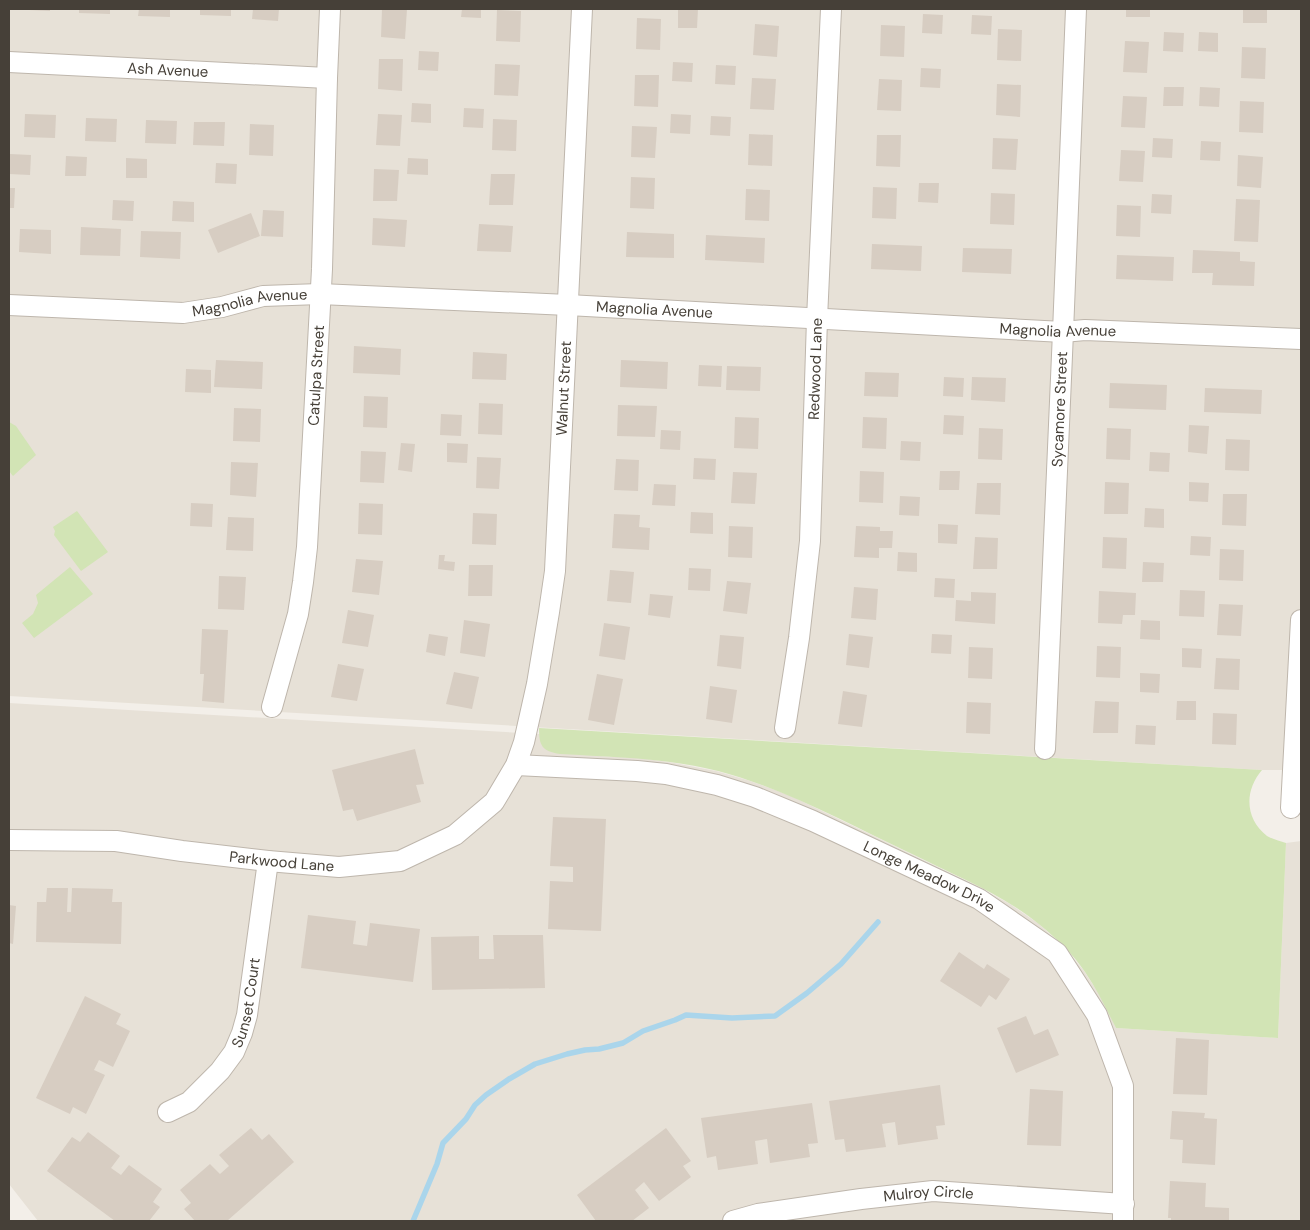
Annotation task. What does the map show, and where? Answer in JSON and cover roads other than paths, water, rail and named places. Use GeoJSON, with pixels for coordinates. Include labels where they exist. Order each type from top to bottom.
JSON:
{"type":"FeatureCollection","features":[{"type":"Feature","properties":{"kind":"street","name":"Catulpa Street"},"geometry":{"type":"LineString","coordinates":[[272,707],[296,622],[307,546],[320,294],[330,9]]}},
{"type":"Feature","properties":{"kind":"street","name":"Walnut Street"},"geometry":{"type":"LineString","coordinates":[[516,765],[524,742],[537,684],[555,571],[582,9]]}},
{"type":"Feature","properties":{"kind":"street","name":"Redwood Lane"},"geometry":{"type":"LineString","coordinates":[[785,728],[799,638],[810,541],[817,319],[831,9]]}},
{"type":"Feature","properties":{"kind":"street","name":"Sycamore Street"},"geometry":{"type":"LineString","coordinates":[[1045,749],[1064,332],[1076,9]]}},
{"type":"Feature","properties":{"kind":"street","name":"Ash Avenue"},"geometry":{"type":"LineString","coordinates":[[9,62],[327,78]]}},
{"type":"Feature","properties":{"kind":"street","name":"Magnolia Avenue"},"geometry":{"type":"LineString","coordinates":[[9,305],[183,313],[222,308],[263,296],[320,294],[1064,332],[1085,330],[1301,339]]}},
{"type":"Feature","properties":{"kind":"street"},"geometry":{"type":"LineString","coordinates":[[1291,808],[1301,620]]}},
{"type":"Feature","properties":{"kind":"street","name":"Parkwood Lane"},"geometry":{"type":"LineString","coordinates":[[9,840],[116,841],[268,861],[339,866],[400,861],[455,835],[494,802],[516,765]]}},
{"type":"Feature","properties":{"kind":"street","name":"Longe Meadow Drive"},"geometry":{"type":"LineString","coordinates":[[516,765],[666,774],[717,785],[755,797],[814,821],[979,899],[1057,953],[1097,1014],[1123,1086],[1124,1213]]}},
{"type":"Feature","properties":{"kind":"street","name":"Sunset Court"},"geometry":{"type":"LineString","coordinates":[[168,1112],[189,1102],[220,1071],[234,1052],[242,1033],[247,1015],[268,861]]}},
{"type":"Feature","properties":{"kind":"street","name":"Mulroy Circle"},"geometry":{"type":"LineString","coordinates":[[734,1221],[758,1214],[860,1199],[933,1191],[1124,1213]]}},
{"type":"Feature","properties":{"kind":"waterway"},"geometry":{"type":"LineString","coordinates":[[413,1221],[437,1164],[443,1143],[466,1119],[475,1105],[509,1079],[535,1064],[567,1054],[623,1043],[643,1031],[686,1015],[732,1018],[775,1016],[807,993],[841,964],[878,922]]}}]}
